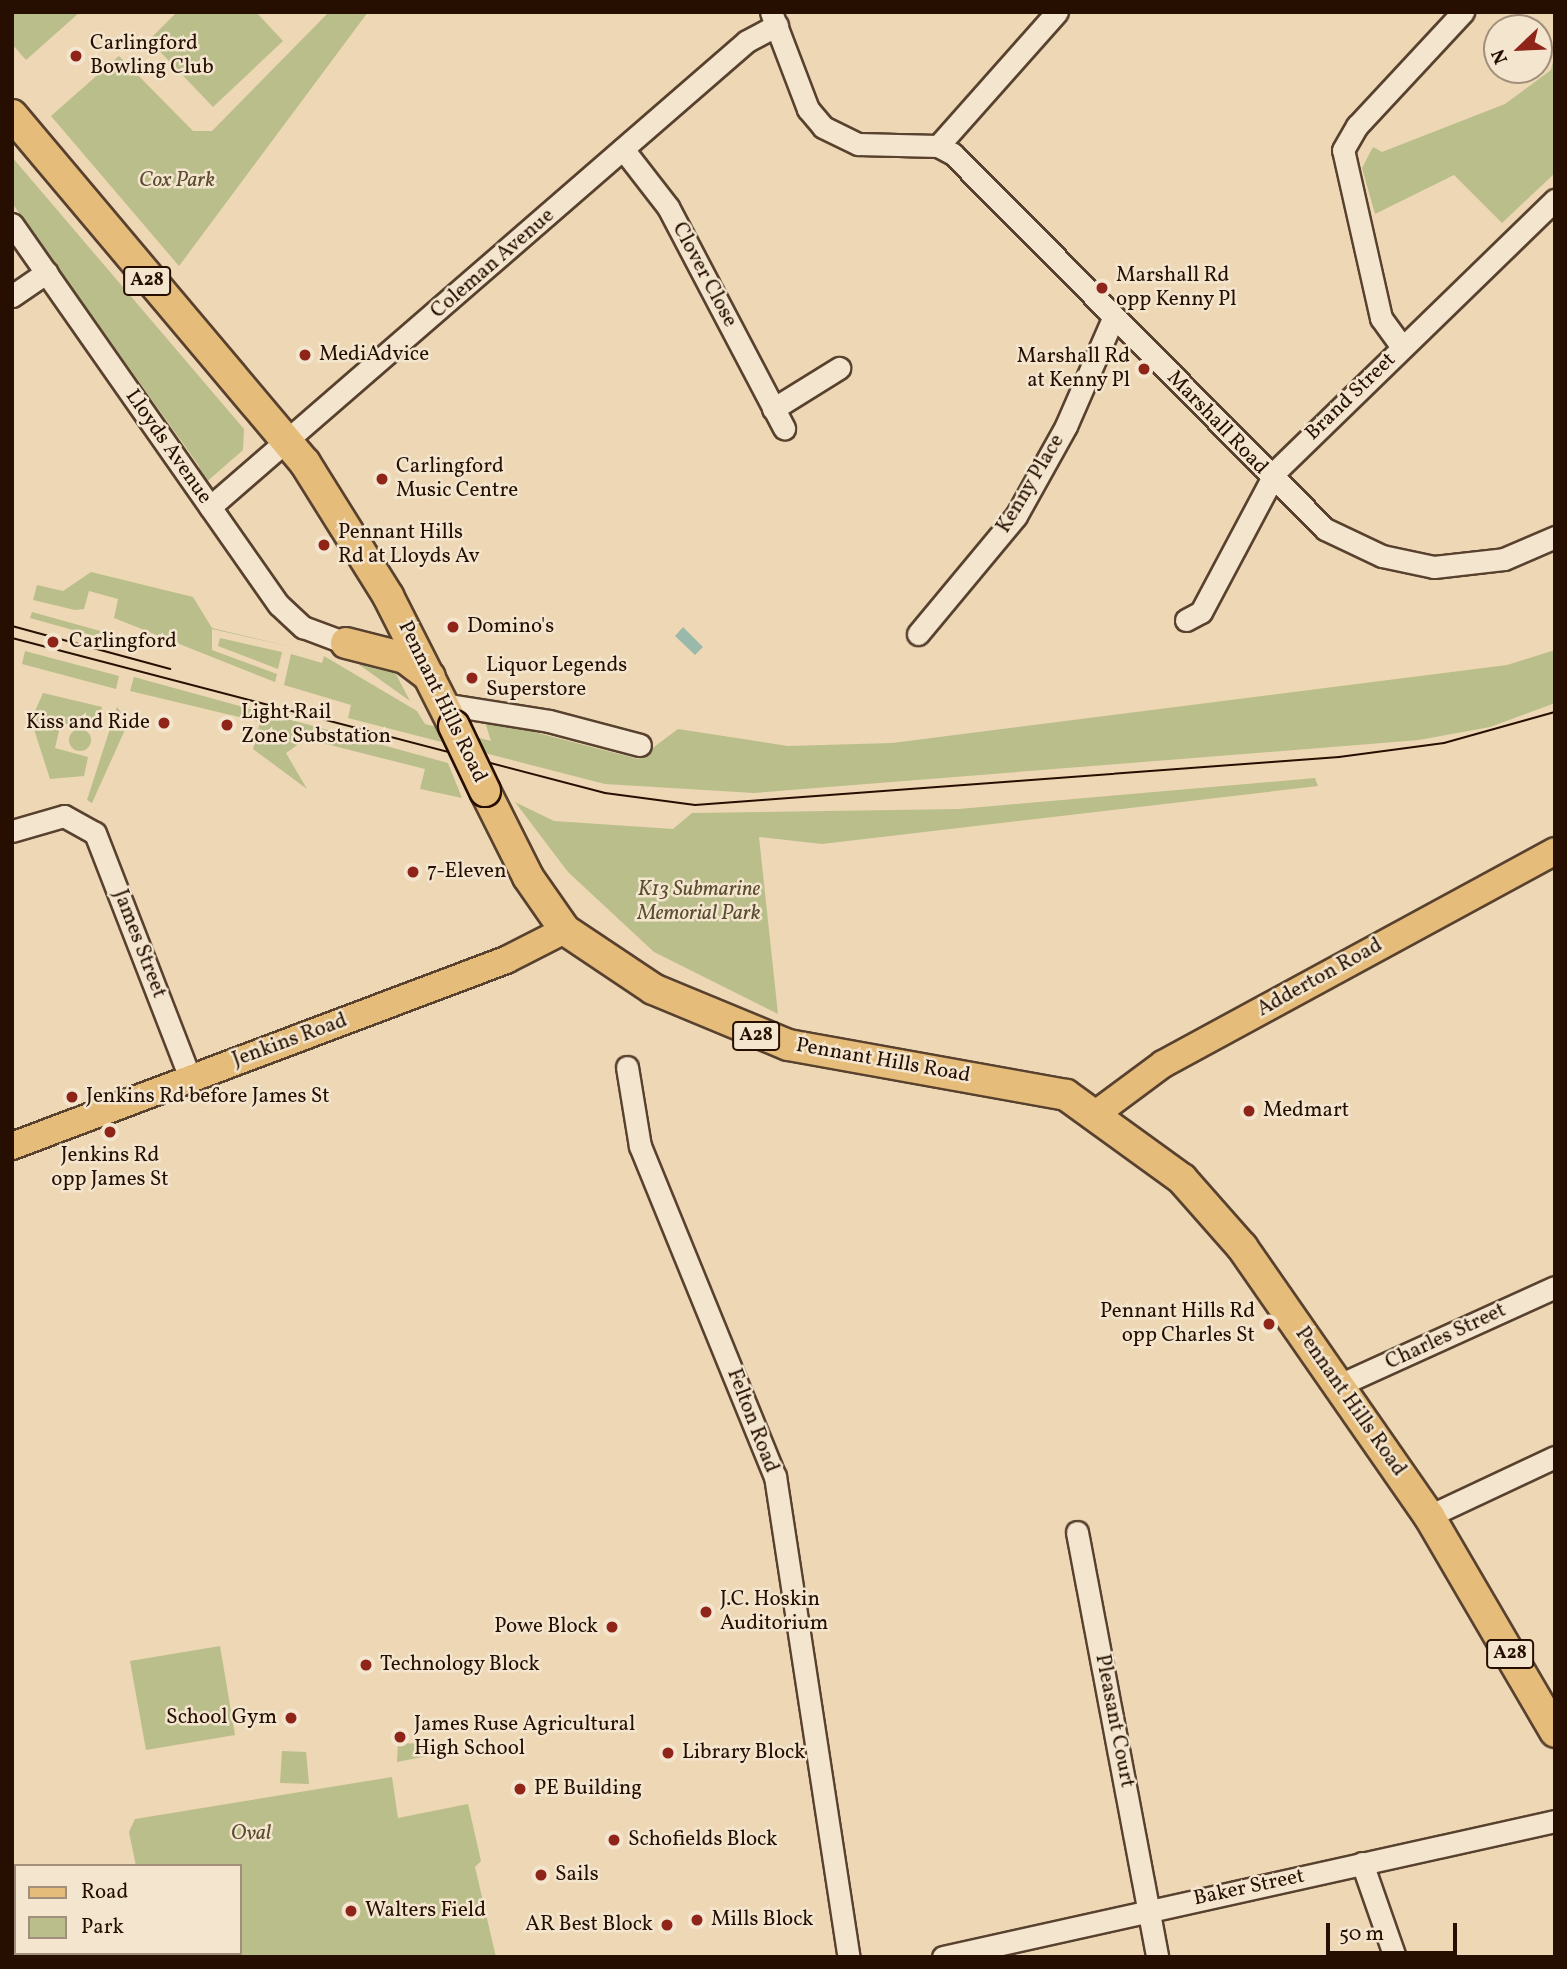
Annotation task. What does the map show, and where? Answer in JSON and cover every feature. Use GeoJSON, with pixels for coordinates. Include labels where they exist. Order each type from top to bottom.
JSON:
{"type":"FeatureCollection","features":[{"type":"Feature","properties":{"kind":"highway","name":"Pennant Hills Road"},"geometry":{"type":"LineString","coordinates":[[12,115],[288,443],[371,565],[528,877],[565,930],[653,989],[759,1037],[1003,1083],[1026,1101],[1058,1114],[1093,1116],[1160,1161],[1208,1206],[1429,1516],[1555,1732]]}},
{"type":"Feature","properties":{"kind":"highway"},"geometry":{"type":"LineString","coordinates":[[346,643],[405,657],[430,678]]}},
{"type":"Feature","properties":{"kind":"main road","name":"Adderton Road"},"geometry":{"type":"LineString","coordinates":[[1093,1116],[1163,1064],[1555,851]]}},
{"type":"Feature","properties":{"kind":"main road","name":"Jenkins Road"},"geometry":{"type":"LineString","coordinates":[[12,1146],[506,960],[565,930]]}},
{"type":"Feature","properties":{"kind":"street"},"geometry":{"type":"LineString","coordinates":[[774,18],[808,109],[832,135],[858,144],[938,146],[1057,12]]}},
{"type":"Feature","properties":{"kind":"street"},"geometry":{"type":"LineString","coordinates":[[1402,347],[1381,318],[1343,150],[1357,126],[1463,12]]}},
{"type":"Feature","properties":{"kind":"street","name":"Coleman Avenue"},"geometry":{"type":"LineString","coordinates":[[210,507],[288,443],[774,18]]}},
{"type":"Feature","properties":{"kind":"street","name":"Marshall Road"},"geometry":{"type":"LineString","coordinates":[[938,146],[981,178],[1270,478],[1325,529],[1405,563],[1481,564],[1555,537]]}},
{"type":"Feature","properties":{"kind":"street","name":"Clover Close"},"geometry":{"type":"LineString","coordinates":[[623,149],[668,207],[783,428]]}},
{"type":"Feature","properties":{"kind":"street","name":"Brand Street"},"geometry":{"type":"LineString","coordinates":[[1186,620],[1201,611],[1270,478],[1555,200]]}},
{"type":"Feature","properties":{"kind":"street","name":"Lloyds Avenue"},"geometry":{"type":"LineString","coordinates":[[12,224],[287,614],[346,643]]}},
{"type":"Feature","properties":{"kind":"street"},"geometry":{"type":"LineString","coordinates":[[12,296],[47,272]]}},
{"type":"Feature","properties":{"kind":"street","name":"Kenny Place"},"geometry":{"type":"LineString","coordinates":[[918,634],[1016,516],[1066,426],[1114,316]]}},
{"type":"Feature","properties":{"kind":"street"},"geometry":{"type":"LineString","coordinates":[[773,409],[839,368]]}},
{"type":"Feature","properties":{"kind":"street"},"geometry":{"type":"LineString","coordinates":[[448,715],[550,721],[640,745]]}},
{"type":"Feature","properties":{"kind":"street","name":"James Street"},"geometry":{"type":"LineString","coordinates":[[12,831],[58,816],[77,818],[99,841],[190,1078]]}},
{"type":"Feature","properties":{"kind":"street","name":"Felton Road"},"geometry":{"type":"LineString","coordinates":[[626,1067],[640,1146],[775,1476],[849,1957]]}},
{"type":"Feature","properties":{"kind":"street","name":"Charles Street"},"geometry":{"type":"LineString","coordinates":[[1338,1387],[1555,1287]]}},
{"type":"Feature","properties":{"kind":"street"},"geometry":{"type":"LineString","coordinates":[[1429,1516],[1555,1457]]}},
{"type":"Feature","properties":{"kind":"street","name":"Pleasant Court"},"geometry":{"type":"LineString","coordinates":[[1077,1532],[1157,1957]]}},
{"type":"Feature","properties":{"kind":"street","name":"Baker Street"},"geometry":{"type":"LineString","coordinates":[[943,1957],[1555,1821]]}},
{"type":"Feature","properties":{"kind":"street"},"geometry":{"type":"LineString","coordinates":[[1362,1863],[1395,1957]]}},
{"type":"Feature","properties":{"kind":"green space"},"geometry":{"type":"Polygon","coordinates":[[[12,12],[80,12],[26,60],[12,44],[12,12]]]}},
{"type":"Feature","properties":{"kind":"green space"},"geometry":{"type":"Polygon","coordinates":[[[177,12],[256,12],[283,41],[213,107],[149,40],[177,12]]]}},
{"type":"Feature","properties":{"kind":"green space","name":"Cox Park"},"geometry":{"type":"Polygon","coordinates":[[[329,12],[368,12],[179,266],[51,116],[119,56],[193,131],[212,131],[329,12]]]}},
{"type":"Feature","properties":{"kind":"green space"},"geometry":{"type":"Polygon","coordinates":[[[1555,53],[1555,173],[1502,223],[1454,175],[1375,214],[1362,168],[1373,147],[1382,152],[1505,104],[1532,84],[1553,84],[1555,53]]]}},
{"type":"Feature","properties":{"kind":"green space"},"geometry":{"type":"Polygon","coordinates":[[[12,157],[244,429],[243,450],[203,485],[199,466],[12,203],[12,157]]]}},
{"type":"Feature","properties":{"kind":"green space"},"geometry":{"type":"Polygon","coordinates":[[[91,572],[193,597],[212,628],[292,647],[212,629],[212,650],[277,674],[275,682],[114,618],[118,599],[89,591],[84,609],[75,610],[33,600],[37,585],[63,591],[91,572]]]}},
{"type":"Feature","properties":{"kind":"green space"},"geometry":{"type":"Polygon","coordinates":[[[32,612],[129,639],[127,645],[30,618],[32,612]]]}},
{"type":"Feature","properties":{"kind":"green space"},"geometry":{"type":"Polygon","coordinates":[[[220,638],[282,652],[278,669],[218,646],[220,638]]]}},
{"type":"Feature","properties":{"kind":"green space"},"geometry":{"type":"Polygon","coordinates":[[[1555,650],[1555,703],[1490,727],[1419,740],[754,793],[605,784],[348,718],[351,705],[284,685],[291,654],[322,663],[324,656],[417,711],[425,724],[491,741],[484,719],[638,759],[678,729],[788,746],[892,743],[1507,665],[1555,650]]]}},
{"type":"Feature","properties":{"kind":"green space"},"geometry":{"type":"Polygon","coordinates":[[[25,651],[119,676],[116,689],[22,664],[25,651]]]}},
{"type":"Feature","properties":{"kind":"green space"},"geometry":{"type":"Polygon","coordinates":[[[357,657],[389,661],[410,701],[354,661],[357,657]]]}},
{"type":"Feature","properties":{"kind":"green space"},"geometry":{"type":"Polygon","coordinates":[[[134,677],[448,763],[462,798],[420,789],[425,769],[306,739],[286,753],[307,789],[253,749],[260,722],[130,691],[134,677]]]}},
{"type":"Feature","properties":{"kind":"green space"},"geometry":{"type":"Polygon","coordinates":[[[43,693],[102,707],[98,731],[61,723],[55,748],[88,757],[84,776],[50,779],[31,720],[43,693]]]}},
{"type":"Feature","properties":{"kind":"green space"},"geometry":{"type":"Polygon","coordinates":[[[117,707],[128,723],[92,803],[87,800],[117,707]]]}},
{"type":"Feature","properties":{"kind":"green space"},"geometry":{"type":"Polygon","coordinates":[[[80,729],[88,732],[91,740],[88,748],[80,751],[72,748],[69,740],[72,732],[80,729]]]}},
{"type":"Feature","properties":{"kind":"green space","name":"K13 Submarine Memorial Park"},"geometry":{"type":"Polygon","coordinates":[[[1315,778],[1318,786],[822,844],[759,837],[778,1014],[654,952],[568,872],[515,802],[554,821],[673,829],[692,813],[959,809],[1315,778]]]}},
{"type":"Feature","properties":{"kind":"green space"},"geometry":{"type":"Polygon","coordinates":[[[220,1646],[235,1735],[146,1750],[130,1661],[220,1646]]]}},
{"type":"Feature","properties":{"kind":"green space"},"geometry":{"type":"Polygon","coordinates":[[[398,1743],[432,1744],[435,1750],[448,1743],[453,1751],[397,1762],[398,1743]]]}},
{"type":"Feature","properties":{"kind":"green space"},"geometry":{"type":"Polygon","coordinates":[[[282,1751],[306,1752],[309,1784],[280,1783],[282,1751]]]}},
{"type":"Feature","properties":{"kind":"green space","name":"Oval"},"geometry":{"type":"Polygon","coordinates":[[[392,1777],[398,1818],[468,1804],[481,1861],[475,1867],[496,1957],[159,1957],[242,1955],[242,1864],[136,1864],[129,1832],[135,1819],[392,1777]]]}},
{"type":"Feature","properties":{"kind":"shaded area"},"geometry":{"type":"Polygon","coordinates":[[[683,627],[703,647],[695,655],[675,636],[683,627]]]}},
{"type":"Feature","properties":{"kind":"tram line"},"geometry":{"type":"LineString","coordinates":[[12,626],[170,669]]}},
{"type":"Feature","properties":{"kind":"tram line"},"geometry":{"type":"LineString","coordinates":[[12,638],[605,793],[695,805],[1339,757],[1444,743],[1555,712]]}},
{"type":"Feature","properties":{"kind":"place","name":"Carlingford Bowling Club"},"geometry":{"type":"Point","coordinates":[76,56]}},
{"type":"Feature","properties":{"kind":"place","name":"Marshall Rd opp Kenny Pl"},"geometry":{"type":"Point","coordinates":[1102,288]}},
{"type":"Feature","properties":{"kind":"place","name":"MediAdvice"},"geometry":{"type":"Point","coordinates":[305,355]}},
{"type":"Feature","properties":{"kind":"place","name":"Marshall Rd at Kenny Pl"},"geometry":{"type":"Point","coordinates":[1144,369]}},
{"type":"Feature","properties":{"kind":"place","name":"Carlingford Music Centre"},"geometry":{"type":"Point","coordinates":[382,479]}},
{"type":"Feature","properties":{"kind":"place","name":"Pennant Hills Rd at Lloyds Av"},"geometry":{"type":"Point","coordinates":[324,545]}},
{"type":"Feature","properties":{"kind":"place","name":"Domino's"},"geometry":{"type":"Point","coordinates":[453,627]}},
{"type":"Feature","properties":{"kind":"place","name":"Carlingford"},"geometry":{"type":"Point","coordinates":[53,642]}},
{"type":"Feature","properties":{"kind":"place","name":"Liquor Legends Superstore"},"geometry":{"type":"Point","coordinates":[472,678]}},
{"type":"Feature","properties":{"kind":"place","name":"Kiss and Ride"},"geometry":{"type":"Point","coordinates":[164,723]}},
{"type":"Feature","properties":{"kind":"place","name":"Light Rail Zone Substation"},"geometry":{"type":"Point","coordinates":[227,725]}},
{"type":"Feature","properties":{"kind":"place","name":"7-Eleven"},"geometry":{"type":"Point","coordinates":[413,872]}},
{"type":"Feature","properties":{"kind":"place","name":"Jenkins Rd before James St"},"geometry":{"type":"Point","coordinates":[72,1097]}},
{"type":"Feature","properties":{"kind":"place","name":"Medmart"},"geometry":{"type":"Point","coordinates":[1249,1111]}},
{"type":"Feature","properties":{"kind":"place","name":"Jenkins Rd opp James St"},"geometry":{"type":"Point","coordinates":[110,1132]}},
{"type":"Feature","properties":{"kind":"place","name":"Pennant Hills Rd opp Charles St"},"geometry":{"type":"Point","coordinates":[1269,1324]}},
{"type":"Feature","properties":{"kind":"place","name":"J.C. Hoskin Auditorium"},"geometry":{"type":"Point","coordinates":[706,1612]}},
{"type":"Feature","properties":{"kind":"place","name":"Powe Block"},"geometry":{"type":"Point","coordinates":[612,1627]}},
{"type":"Feature","properties":{"kind":"place","name":"Technology Block"},"geometry":{"type":"Point","coordinates":[366,1665]}},
{"type":"Feature","properties":{"kind":"place","name":"School Gym"},"geometry":{"type":"Point","coordinates":[291,1718]}},
{"type":"Feature","properties":{"kind":"place","name":"James Ruse Agricultural High School"},"geometry":{"type":"Point","coordinates":[400,1737]}},
{"type":"Feature","properties":{"kind":"place","name":"Library Block"},"geometry":{"type":"Point","coordinates":[668,1753]}},
{"type":"Feature","properties":{"kind":"place","name":"PE Building"},"geometry":{"type":"Point","coordinates":[520,1789]}},
{"type":"Feature","properties":{"kind":"place","name":"Schofields Block"},"geometry":{"type":"Point","coordinates":[614,1840]}},
{"type":"Feature","properties":{"kind":"place","name":"Sails"},"geometry":{"type":"Point","coordinates":[541,1875]}},
{"type":"Feature","properties":{"kind":"place","name":"Walters Field"},"geometry":{"type":"Point","coordinates":[351,1911]}},
{"type":"Feature","properties":{"kind":"place","name":"Mills Block"},"geometry":{"type":"Point","coordinates":[697,1920]}},
{"type":"Feature","properties":{"kind":"place","name":"AR Best Block"},"geometry":{"type":"Point","coordinates":[667,1925]}}]}
